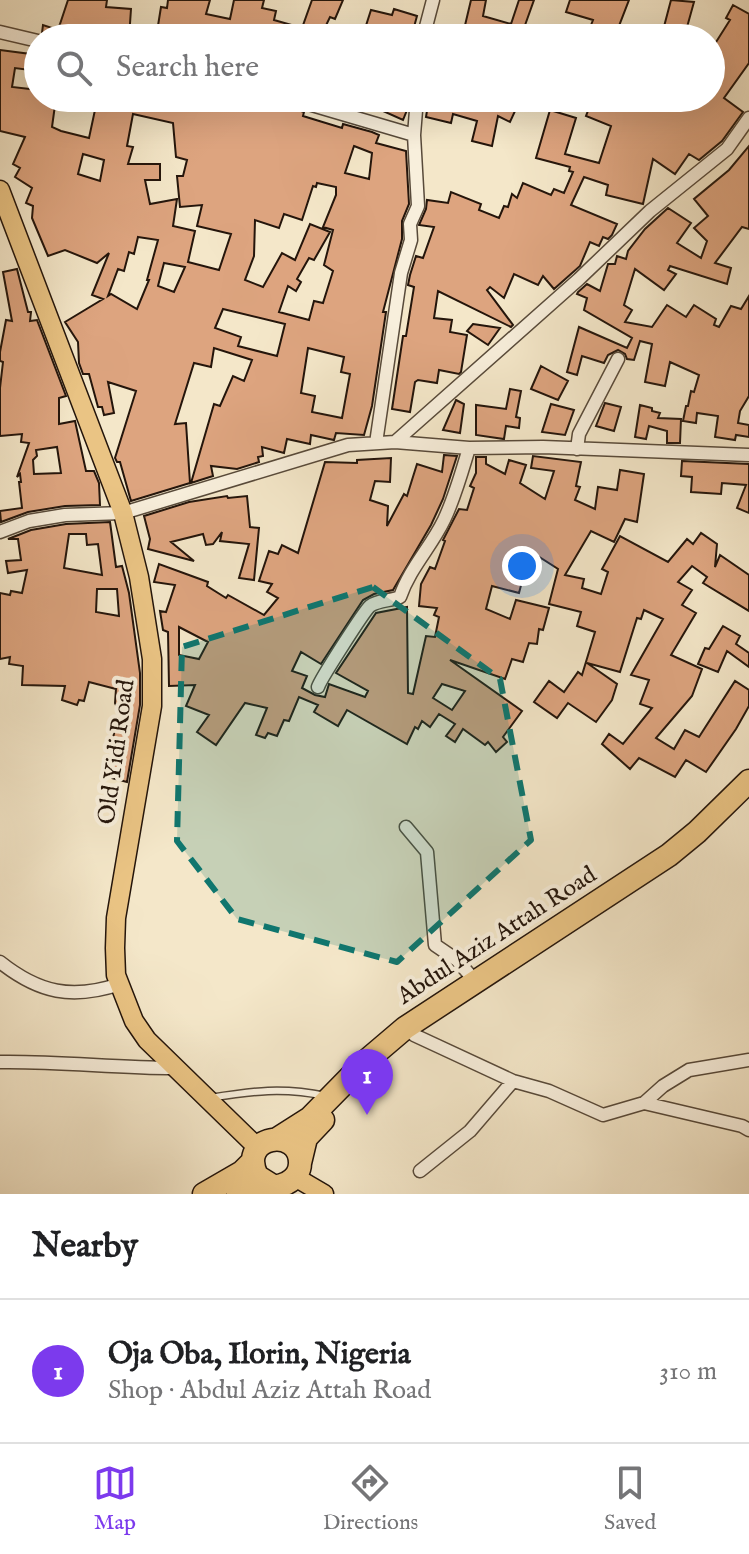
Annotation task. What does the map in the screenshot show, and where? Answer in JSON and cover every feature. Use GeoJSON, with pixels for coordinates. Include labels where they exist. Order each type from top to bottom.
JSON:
{"type":"FeatureCollection","features":[{"type":"Feature","properties":{"kind":"highway","name":"Abdul Aziz Attah Road"},"geometry":{"type":"LineString","coordinates":[[298,1170],[306,1138],[374,1069],[414,1035],[664,876],[719,832],[741,803],[749,781]]}},
{"type":"Feature","properties":{"kind":"highway","name":"Abdul Aziz Attah Road"},"geometry":{"type":"LineString","coordinates":[[204,1194],[242,1172],[262,1149],[310,1118],[387,1042],[669,855],[741,803]]}},
{"type":"Feature","properties":{"kind":"highway"},"geometry":{"type":"LineString","coordinates":[[238,1194],[273,1186],[289,1182],[298,1170],[295,1148],[289,1143],[262,1149],[257,1176],[273,1186]]}},
{"type":"Feature","properties":{"kind":"main road","name":"Old Yidi Road"},"geometry":{"type":"LineString","coordinates":[[0,190],[123,513],[139,577],[152,659],[152,706],[116,918],[116,975],[134,1021],[174,1068],[262,1149]]}},
{"type":"Feature","properties":{"kind":"main road"},"geometry":{"type":"LineString","coordinates":[[298,1170],[324,1194]]}},
{"type":"Feature","properties":{"kind":"street"},"geometry":{"type":"LineString","coordinates":[[425,24],[433,0]]}},
{"type":"Feature","properties":{"kind":"street"},"geometry":{"type":"LineString","coordinates":[[0,32],[24,38]]}},
{"type":"Feature","properties":{"kind":"street"},"geometry":{"type":"LineString","coordinates":[[336,112],[414,135]]}},
{"type":"Feature","properties":{"kind":"street"},"geometry":{"type":"LineString","coordinates":[[376,443],[401,273],[411,240],[410,224],[418,206],[416,112]]}},
{"type":"Feature","properties":{"kind":"street"},"geometry":{"type":"LineString","coordinates":[[395,442],[579,279],[650,211],[744,135],[749,118]]}},
{"type":"Feature","properties":{"kind":"street"},"geometry":{"type":"LineString","coordinates":[[577,449],[579,434],[618,359]]}},
{"type":"Feature","properties":{"kind":"street"},"geometry":{"type":"LineString","coordinates":[[0,532],[29,521],[65,515],[123,513],[348,445],[395,442],[469,448],[749,455]]}},
{"type":"Feature","properties":{"kind":"street"},"geometry":{"type":"LineString","coordinates":[[318,687],[367,608],[377,602],[386,603],[400,597],[408,576],[444,520],[469,448]]}},
{"type":"Feature","properties":{"kind":"street"},"geometry":{"type":"LineString","coordinates":[[406,827],[427,852],[435,945],[457,960],[475,981]]}},
{"type":"Feature","properties":{"kind":"street"},"geometry":{"type":"LineString","coordinates":[[0,962],[27,982],[43,989],[78,992],[102,990],[120,984]]}},
{"type":"Feature","properties":{"kind":"street"},"geometry":{"type":"LineString","coordinates":[[414,1035],[513,1081],[549,1091],[603,1115],[644,1103],[663,1086],[689,1070],[749,1060]]}},
{"type":"Feature","properties":{"kind":"street"},"geometry":{"type":"LineString","coordinates":[[0,1062],[44,1061],[127,1068],[174,1068]]}},
{"type":"Feature","properties":{"kind":"street"},"geometry":{"type":"LineString","coordinates":[[420,1171],[470,1131],[513,1081]]}},
{"type":"Feature","properties":{"kind":"street"},"geometry":{"type":"LineString","coordinates":[[644,1103],[749,1130]]}},
{"type":"Feature","properties":{"kind":"lane"},"geometry":{"type":"LineString","coordinates":[[207,1099],[257,1090],[293,1089],[329,1096]]}},
{"type":"Feature","properties":{"kind":"highlighted area"},"geometry":{"type":"Polygon","coordinates":[[[373,587],[500,679],[531,840],[397,962],[237,919],[177,841],[182,647],[373,587]]]}},
{"type":"Feature","properties":{"kind":"building"},"geometry":{"type":"Polygon","coordinates":[[[68,0],[107,0],[106,7],[131,9],[130,24],[60,24],[68,0]]]}},
{"type":"Feature","properties":{"kind":"building"},"geometry":{"type":"Polygon","coordinates":[[[168,0],[210,0],[206,14],[230,19],[234,0],[264,0],[262,8],[276,11],[274,20],[288,24],[158,24],[161,7],[167,8],[168,0]]]}},
{"type":"Feature","properties":{"kind":"building"},"geometry":{"type":"Polygon","coordinates":[[[312,0],[343,0],[335,19],[330,17],[327,24],[303,24],[312,0]]]}},
{"type":"Feature","properties":{"kind":"building"},"geometry":{"type":"Polygon","coordinates":[[[471,0],[486,0],[483,16],[511,24],[465,24],[471,0]]]}},
{"type":"Feature","properties":{"kind":"building"},"geometry":{"type":"Polygon","coordinates":[[[519,0],[534,0],[525,24],[511,24],[519,0]]]}},
{"type":"Feature","properties":{"kind":"building"},"geometry":{"type":"Polygon","coordinates":[[[570,0],[629,0],[620,24],[591,24],[593,20],[566,12],[570,0]]]}},
{"type":"Feature","properties":{"kind":"building"},"geometry":{"type":"Polygon","coordinates":[[[671,0],[694,2],[688,24],[665,24],[671,0]]]}},
{"type":"Feature","properties":{"kind":"building"},"geometry":{"type":"Polygon","coordinates":[[[733,5],[749,14],[749,63],[725,97],[725,28],[730,20],[726,18],[733,5]]]}},
{"type":"Feature","properties":{"kind":"building"},"geometry":{"type":"Polygon","coordinates":[[[394,9],[417,16],[415,24],[366,24],[371,10],[392,15],[394,9]]]}},
{"type":"Feature","properties":{"kind":"building"},"geometry":{"type":"Polygon","coordinates":[[[0,50],[24,53],[24,69],[15,68],[12,87],[24,88],[24,112],[54,112],[52,127],[89,138],[95,112],[304,112],[303,116],[342,128],[343,124],[372,132],[379,135],[376,143],[406,151],[409,204],[402,221],[402,239],[383,312],[386,312],[372,406],[364,435],[336,433],[334,440],[311,435],[310,444],[287,439],[284,453],[262,447],[263,456],[258,457],[259,462],[237,469],[211,466],[213,476],[191,483],[214,404],[220,406],[233,376],[244,381],[252,360],[214,348],[211,367],[194,363],[175,424],[186,423],[190,483],[131,501],[120,462],[115,458],[136,391],[108,382],[114,413],[104,415],[102,407],[98,407],[89,374],[83,374],[79,363],[78,342],[65,322],[103,299],[92,295],[109,253],[97,263],[65,250],[48,256],[32,218],[33,206],[26,203],[32,188],[15,177],[20,168],[13,164],[25,137],[0,131],[0,50]],[[133,114],[127,146],[133,147],[128,164],[160,164],[160,180],[145,180],[150,204],[177,199],[173,226],[195,231],[188,262],[219,270],[231,234],[197,226],[202,205],[180,207],[177,176],[183,176],[187,160],[176,157],[173,123],[133,114]],[[354,146],[345,173],[369,179],[372,153],[354,146]],[[83,154],[78,174],[100,181],[104,160],[83,154]],[[317,183],[316,187],[313,186],[302,220],[284,214],[279,228],[255,220],[254,256],[245,280],[263,287],[282,253],[295,260],[310,224],[330,232],[314,260],[309,258],[297,279],[301,282],[296,291],[288,286],[279,312],[309,320],[314,301],[323,303],[333,271],[324,265],[333,230],[323,227],[336,195],[336,187],[317,183]],[[138,237],[134,254],[129,252],[124,271],[118,269],[108,296],[111,294],[137,309],[149,280],[158,240],[138,237]],[[164,263],[158,286],[174,292],[185,267],[164,263]],[[223,309],[215,328],[241,337],[238,346],[277,356],[285,324],[223,309]],[[308,348],[301,393],[315,396],[312,412],[342,418],[350,374],[341,372],[344,357],[308,348]]]}},
{"type":"Feature","properties":{"kind":"building"},"geometry":{"type":"Polygon","coordinates":[[[725,99],[743,112],[722,141],[699,160],[689,154],[675,174],[653,159],[643,204],[606,195],[608,185],[584,177],[571,205],[617,224],[612,235],[608,239],[603,237],[599,246],[590,242],[580,266],[554,289],[543,276],[538,285],[514,274],[504,298],[490,287],[487,290],[513,325],[511,327],[438,291],[434,318],[452,320],[450,332],[467,335],[461,372],[439,370],[437,383],[418,380],[415,382],[410,412],[392,409],[414,287],[408,285],[410,275],[416,256],[423,258],[434,227],[419,225],[427,200],[448,203],[451,192],[481,204],[479,210],[499,218],[504,206],[508,207],[512,194],[517,198],[523,183],[551,195],[554,189],[564,193],[573,172],[569,171],[570,167],[536,158],[549,112],[556,112],[576,118],[565,154],[599,163],[611,126],[586,116],[588,112],[725,112],[725,99]]]}},
{"type":"Feature","properties":{"kind":"building"},"geometry":{"type":"Polygon","coordinates":[[[385,112],[406,112],[403,120],[385,112]]]}},
{"type":"Feature","properties":{"kind":"building"},"geometry":{"type":"Polygon","coordinates":[[[427,112],[515,112],[510,122],[498,116],[492,146],[472,141],[477,121],[453,114],[451,123],[426,117],[427,112]]]}},
{"type":"Feature","properties":{"kind":"building"},"geometry":{"type":"Polygon","coordinates":[[[749,146],[749,229],[742,227],[715,263],[731,268],[727,284],[670,266],[668,270],[676,274],[664,290],[635,269],[624,305],[632,310],[625,322],[652,327],[667,305],[686,317],[694,305],[716,319],[714,325],[719,327],[731,306],[741,309],[749,296],[749,396],[740,411],[738,423],[749,425],[749,437],[736,435],[735,440],[715,437],[718,416],[697,413],[696,423],[683,421],[699,375],[670,362],[665,386],[645,382],[652,344],[640,341],[634,360],[627,359],[618,350],[608,355],[604,363],[582,356],[577,375],[567,372],[579,327],[627,348],[632,338],[584,310],[587,298],[578,292],[587,284],[600,291],[608,264],[615,264],[617,256],[626,259],[628,251],[645,229],[668,208],[691,223],[677,243],[701,258],[707,241],[694,228],[708,216],[694,199],[729,170],[749,146]]]}},
{"type":"Feature","properties":{"kind":"building"},"geometry":{"type":"Polygon","coordinates":[[[17,269],[28,312],[31,312],[30,321],[37,320],[66,396],[59,398],[59,424],[75,421],[86,471],[94,471],[99,483],[100,505],[28,512],[1,522],[0,511],[22,508],[20,474],[17,477],[29,443],[21,442],[22,434],[0,436],[3,362],[0,361],[0,352],[6,320],[12,321],[3,272],[17,269]],[[57,447],[36,450],[34,474],[61,473],[57,447]]]}},
{"type":"Feature","properties":{"kind":"building"},"geometry":{"type":"Polygon","coordinates":[[[473,324],[500,328],[488,345],[467,331],[473,324]]]}},
{"type":"Feature","properties":{"kind":"building"},"geometry":{"type":"Polygon","coordinates":[[[541,366],[568,381],[558,400],[531,389],[541,366]]]}},
{"type":"Feature","properties":{"kind":"building"},"geometry":{"type":"Polygon","coordinates":[[[510,389],[521,391],[516,417],[520,418],[519,428],[506,426],[504,439],[476,435],[476,405],[506,409],[510,389]]]}},
{"type":"Feature","properties":{"kind":"building"},"geometry":{"type":"Polygon","coordinates":[[[456,400],[464,404],[460,433],[443,430],[456,400]]]}},
{"type":"Feature","properties":{"kind":"building"},"geometry":{"type":"Polygon","coordinates":[[[605,403],[621,407],[614,431],[596,426],[605,403]]]}},
{"type":"Feature","properties":{"kind":"building"},"geometry":{"type":"Polygon","coordinates":[[[551,404],[574,410],[565,435],[542,432],[551,404]]]}},
{"type":"Feature","properties":{"kind":"building"},"geometry":{"type":"Polygon","coordinates":[[[640,405],[660,413],[658,418],[681,419],[680,443],[667,443],[667,431],[649,426],[646,439],[635,437],[640,405]]]}},
{"type":"Feature","properties":{"kind":"building"},"geometry":{"type":"Polygon","coordinates":[[[444,455],[457,456],[431,525],[393,590],[363,600],[321,664],[301,652],[292,671],[307,676],[302,688],[325,697],[329,684],[365,697],[368,691],[336,673],[376,613],[407,607],[408,693],[413,694],[426,636],[435,637],[439,617],[434,615],[437,608],[419,606],[421,584],[430,567],[435,569],[443,540],[459,509],[467,510],[474,488],[470,486],[476,473],[476,457],[486,457],[486,464],[505,474],[509,460],[526,465],[520,483],[545,499],[554,471],[531,468],[533,456],[581,462],[576,486],[580,487],[575,500],[595,509],[598,487],[617,490],[620,470],[644,474],[637,522],[625,519],[614,542],[591,531],[565,575],[584,579],[582,588],[601,594],[608,572],[602,569],[620,536],[668,562],[687,539],[693,544],[701,533],[717,544],[715,567],[720,555],[749,575],[749,611],[703,583],[707,577],[692,566],[678,582],[692,590],[682,605],[696,613],[671,655],[702,669],[692,696],[656,738],[674,749],[685,730],[699,737],[735,681],[749,690],[749,706],[706,772],[686,760],[675,777],[639,758],[630,769],[602,744],[609,734],[623,744],[652,708],[640,704],[649,680],[631,675],[663,619],[644,610],[641,619],[637,618],[620,672],[587,663],[617,684],[612,700],[596,722],[568,703],[557,718],[534,702],[549,681],[564,692],[578,672],[582,675],[595,632],[577,626],[581,612],[549,604],[558,569],[530,551],[519,593],[492,586],[486,609],[510,619],[516,600],[549,608],[543,630],[539,629],[537,644],[529,643],[523,662],[512,659],[505,679],[450,660],[522,711],[503,737],[507,742],[496,752],[488,742],[485,745],[463,729],[455,742],[446,736],[455,724],[439,714],[430,727],[422,721],[418,729],[415,727],[407,744],[347,710],[338,726],[314,712],[318,705],[299,697],[289,721],[284,720],[277,736],[268,733],[265,738],[256,735],[267,708],[245,703],[216,745],[197,732],[209,715],[186,706],[195,685],[169,686],[168,632],[163,630],[160,611],[166,612],[175,585],[154,582],[159,564],[208,582],[207,586],[226,598],[228,595],[264,615],[278,598],[267,592],[272,584],[259,581],[269,551],[278,554],[282,545],[298,553],[325,462],[357,463],[357,460],[391,458],[390,482],[375,481],[370,500],[388,506],[387,526],[404,494],[407,496],[417,464],[442,472],[444,455]],[[179,627],[179,655],[199,659],[208,642],[179,627]],[[442,684],[433,698],[452,710],[465,691],[442,684]]]}},
{"type":"Feature","properties":{"kind":"building"},"geometry":{"type":"Polygon","coordinates":[[[682,461],[749,464],[749,513],[737,508],[746,485],[722,483],[721,494],[691,492],[692,477],[681,476],[682,461]]]}},
{"type":"Feature","properties":{"kind":"building"},"geometry":{"type":"Polygon","coordinates":[[[247,496],[250,527],[259,528],[254,580],[239,578],[249,544],[220,541],[222,532],[213,544],[206,545],[203,534],[171,542],[194,561],[148,549],[150,539],[144,516],[189,502],[247,496]]]}},
{"type":"Feature","properties":{"kind":"building"},"geometry":{"type":"Polygon","coordinates":[[[110,522],[116,567],[122,566],[129,593],[140,673],[140,705],[127,782],[108,777],[119,739],[113,738],[119,712],[115,703],[116,689],[89,682],[84,701],[79,700],[77,705],[62,700],[65,686],[22,685],[23,666],[9,664],[10,657],[0,659],[0,593],[22,593],[27,570],[8,573],[6,561],[21,560],[18,539],[8,539],[31,530],[66,524],[110,522]],[[69,534],[64,568],[102,575],[98,544],[87,545],[86,534],[69,534]],[[97,589],[96,612],[119,616],[117,589],[97,589]]]}},
{"type":"Feature","properties":{"kind":"building"},"geometry":{"type":"Polygon","coordinates":[[[723,626],[740,636],[736,644],[749,653],[749,667],[727,651],[718,672],[698,664],[705,648],[709,649],[723,626]]]}},
{"type":"Feature","properties":{"kind":"place","name":"Oja Oba, Ilorin, Nigeria"},"geometry":{"type":"Point","coordinates":[367,1115]}}]}
